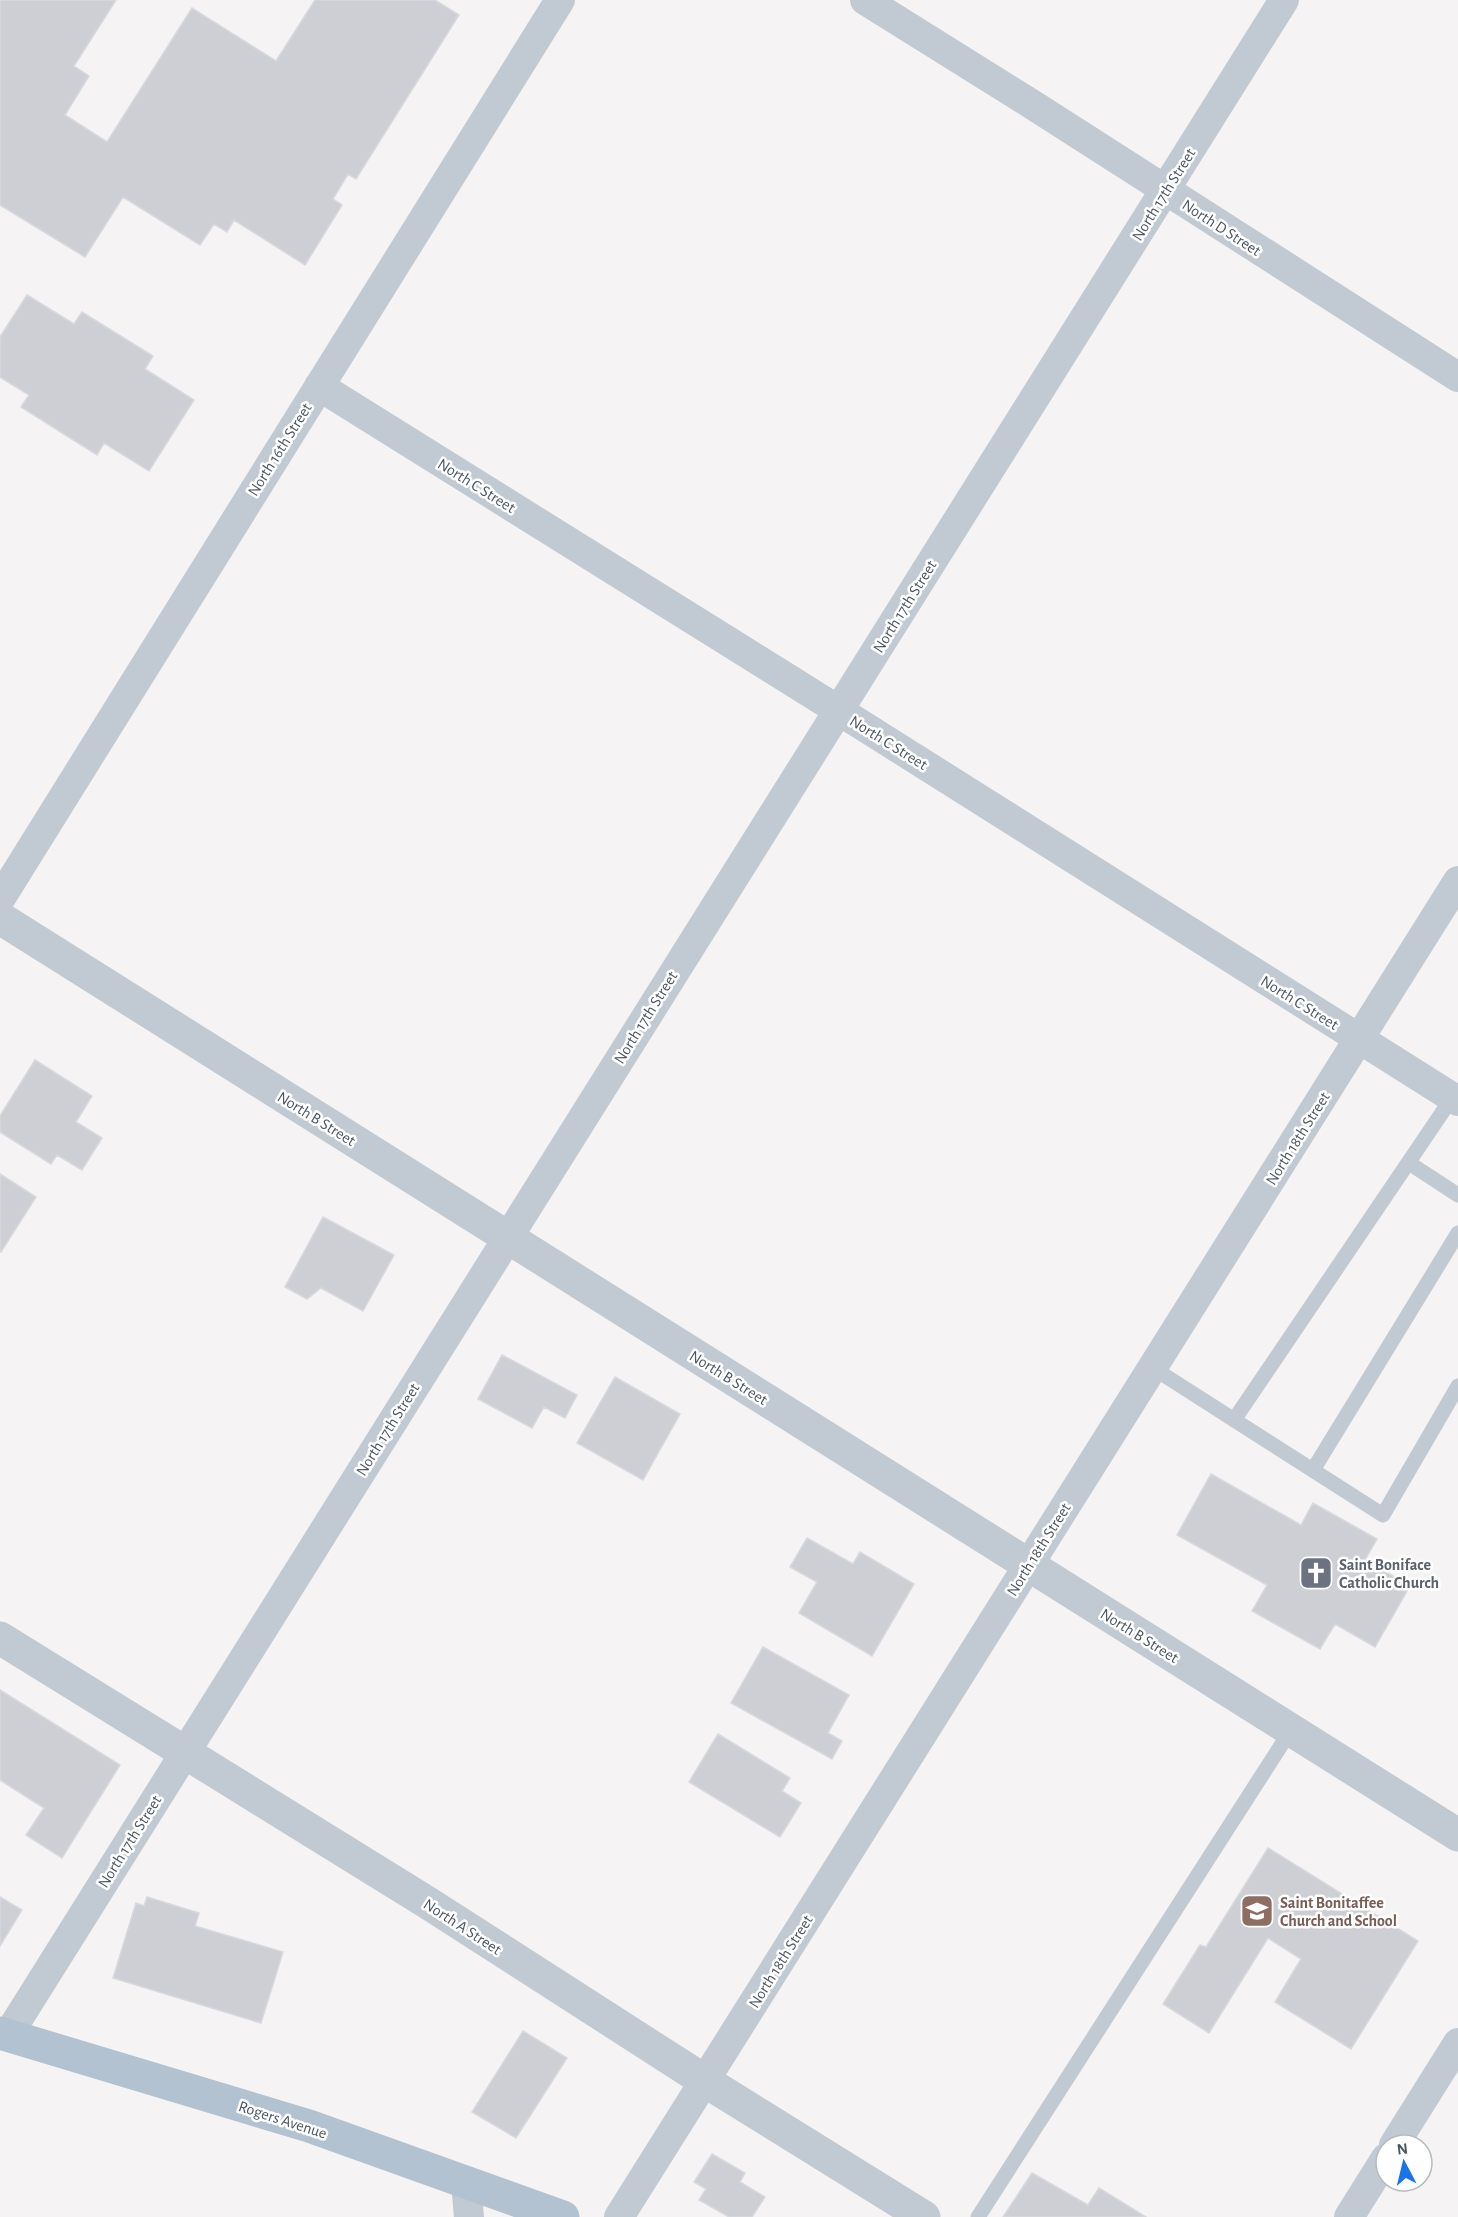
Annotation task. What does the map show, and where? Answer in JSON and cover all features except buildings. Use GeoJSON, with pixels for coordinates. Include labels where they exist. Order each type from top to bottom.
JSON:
{"type":"FeatureCollection","features":[{"type":"Feature","properties":{"kind":"main road","name":"Rogers Avenue"},"geometry":{"type":"LineString","coordinates":[[4,2034],[309,2126],[563,2217]]}},
{"type":"Feature","properties":{"kind":"street","name":"North 16th Street"},"geometry":{"type":"LineString","coordinates":[[0,899],[560,0]]}},
{"type":"Feature","properties":{"kind":"street","name":"North D Street"},"geometry":{"type":"LineString","coordinates":[[865,0],[1458,377]]}},
{"type":"Feature","properties":{"kind":"street","name":"North 17th Street"},"geometry":{"type":"LineString","coordinates":[[4,2034],[184,1753],[1284,0]]}},
{"type":"Feature","properties":{"kind":"street","name":"North C Street"},"geometry":{"type":"LineString","coordinates":[[319,386],[838,710],[1455,1100]]}},
{"type":"Feature","properties":{"kind":"street","name":"North 18th Street"},"geometry":{"type":"LineString","coordinates":[[619,2217],[1458,881]]}},
{"type":"Feature","properties":{"kind":"street","name":"North B Street"},"geometry":{"type":"LineString","coordinates":[[0,918],[1458,1835]]}},
{"type":"Feature","properties":{"kind":"street","name":"North A Street"},"geometry":{"type":"LineString","coordinates":[[0,1638],[428,1903],[705,2081],[924,2217]]}},
{"type":"Feature","properties":{"kind":"street"},"geometry":{"type":"LineString","coordinates":[[1402,2133],[1458,2043]]}},
{"type":"Feature","properties":{"kind":"street"},"geometry":{"type":"LineString","coordinates":[[1349,2217],[1374,2177]]}},
{"type":"Feature","properties":{"kind":"street"},"geometry":{"type":"LineString","coordinates":[[466,2183],[469,2217]]}},
{"type":"Feature","properties":{"kind":"lane"},"geometry":{"type":"LineString","coordinates":[[1234,1420],[1409,1163],[1455,1100]]}},
{"type":"Feature","properties":{"kind":"lane"},"geometry":{"type":"LineString","coordinates":[[1409,1163],[1458,1195]]}},
{"type":"Feature","properties":{"kind":"lane"},"geometry":{"type":"LineString","coordinates":[[1312,1470],[1458,1233]]}},
{"type":"Feature","properties":{"kind":"lane"},"geometry":{"type":"LineString","coordinates":[[1153,1368],[1383,1515],[1458,1386]]}},
{"type":"Feature","properties":{"kind":"lane"},"geometry":{"type":"LineString","coordinates":[[978,2217],[1291,1730]]}},
{"type":"Feature","properties":{"kind":"place","name":"Saint Boniface Catholic Church"},"geometry":{"type":"Point","coordinates":[1316,1573]}},
{"type":"Feature","properties":{"kind":"place","name":"Saint Bonitaffee Church and School"},"geometry":{"type":"Point","coordinates":[1257,1911]}}]}
